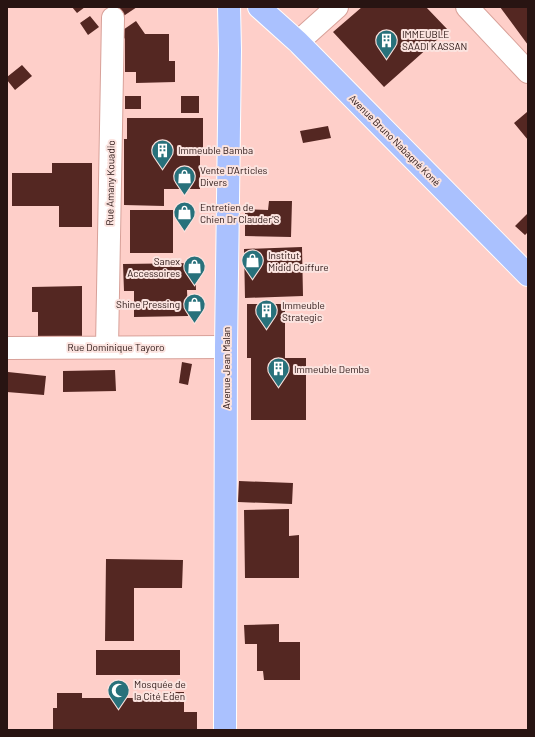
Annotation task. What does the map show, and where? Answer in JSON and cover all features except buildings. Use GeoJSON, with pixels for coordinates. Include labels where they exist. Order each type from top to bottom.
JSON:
{"type":"FeatureCollection","features":[{"type":"Feature","properties":{"kind":"main road","name":"Avenue Jean Malan"},"geometry":{"type":"LineString","coordinates":[[225,730],[226,347],[230,50],[229,7]]}},
{"type":"Feature","properties":{"kind":"main road","name":"Avenue Bruno Nabagné Koné"},"geometry":{"type":"LineString","coordinates":[[259,7],[298,42],[528,275]]}},
{"type":"Feature","properties":{"kind":"street"},"geometry":{"type":"LineString","coordinates":[[298,42],[337,7]]}},
{"type":"Feature","properties":{"kind":"street"},"geometry":{"type":"LineString","coordinates":[[467,7],[528,72]]}},
{"type":"Feature","properties":{"kind":"street","name":"Rue Amany Kouadio"},"geometry":{"type":"LineString","coordinates":[[107,347],[113,18]]}},
{"type":"Feature","properties":{"kind":"street","name":"Rue Dominique Tayoro"},"geometry":{"type":"LineString","coordinates":[[7,348],[226,347]]}},
{"type":"Feature","properties":{"kind":"place","name":"IMMEUBLE SAADI KASSAN"},"geometry":{"type":"Point","coordinates":[386,60]}},
{"type":"Feature","properties":{"kind":"place","name":"Immeuble Bamba"},"geometry":{"type":"Point","coordinates":[162,170]}},
{"type":"Feature","properties":{"kind":"place","name":"Vente D'Articles Divers"},"geometry":{"type":"Point","coordinates":[185,196]}},
{"type":"Feature","properties":{"kind":"place","name":"Entretien de Chien Dr Clauder'S"},"geometry":{"type":"Point","coordinates":[185,232]}},
{"type":"Feature","properties":{"kind":"place","name":"Institut Midid Coiffure"},"geometry":{"type":"Point","coordinates":[253,280]}},
{"type":"Feature","properties":{"kind":"place","name":"Sanex Accessoires"},"geometry":{"type":"Point","coordinates":[195,286]}},
{"type":"Feature","properties":{"kind":"place","name":"Shine Pressing"},"geometry":{"type":"Point","coordinates":[195,324]}},
{"type":"Feature","properties":{"kind":"place","name":"Immeuble Strategic"},"geometry":{"type":"Point","coordinates":[266,330]}},
{"type":"Feature","properties":{"kind":"place","name":"Immeuble Demba"},"geometry":{"type":"Point","coordinates":[278,388]}},
{"type":"Feature","properties":{"kind":"place","name":"Mosquée de la Cité Eden"},"geometry":{"type":"Point","coordinates":[119,710]}}]}
